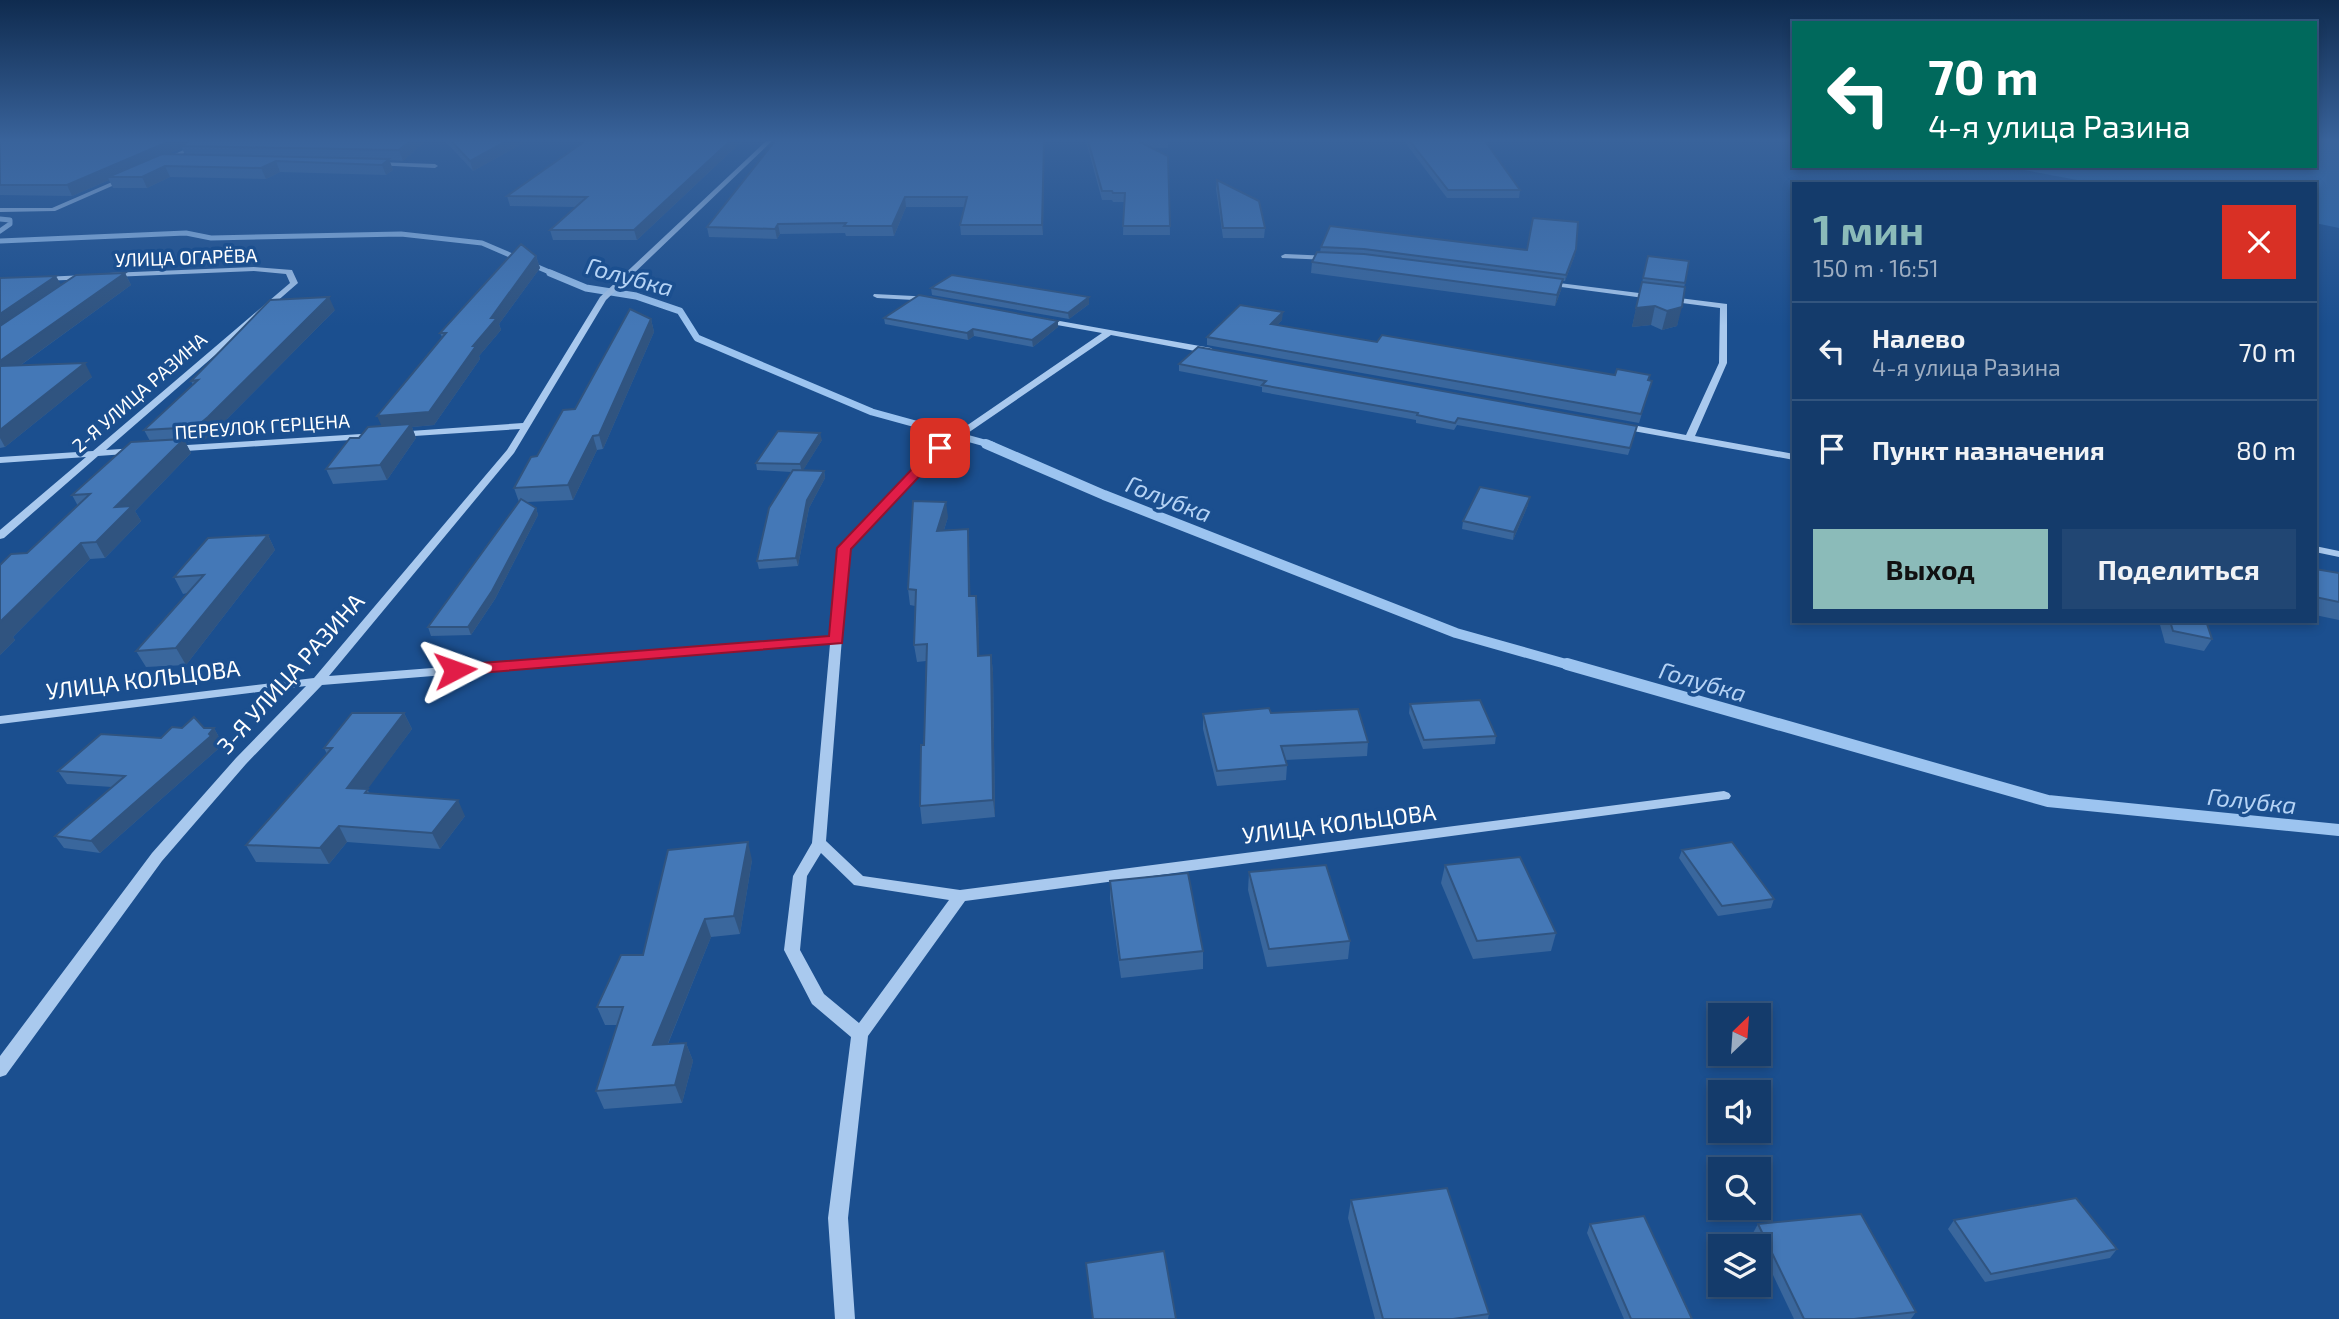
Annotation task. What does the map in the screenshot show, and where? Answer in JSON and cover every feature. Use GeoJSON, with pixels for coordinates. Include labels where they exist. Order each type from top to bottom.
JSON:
{"type":"FeatureCollection","features":[{"type":"Feature","properties":{"kind":"street"},"geometry":{"type":"LineString","coordinates":[[0,210],[41,211],[71,203]]}},
{"type":"Feature","properties":{"kind":"street","name":"3-Я УЛИЦА РАЗИНА"},"geometry":{"type":"LineString","coordinates":[[0,1070],[157,857],[241,761],[318,681],[511,451],[603,299],[704,203]]}},
{"type":"Feature","properties":{"kind":"street"},"geometry":{"type":"LineString","coordinates":[[1285,256],[1337,258]]}},
{"type":"Feature","properties":{"kind":"street","name":"УЛИЦА ОГАРЁВА"},"geometry":{"type":"LineString","coordinates":[[38,279],[254,269],[289,272]]}},
{"type":"Feature","properties":{"kind":"street","name":"2-Я УЛИЦА РАЗИНА"},"geometry":{"type":"LineString","coordinates":[[0,536],[92,454],[294,283],[289,272]]}},
{"type":"Feature","properties":{"kind":"street"},"geometry":{"type":"LineString","coordinates":[[78,285],[89,277]]}},
{"type":"Feature","properties":{"kind":"street"},"geometry":{"type":"LineString","coordinates":[[1537,282],[1724,306],[1723,363],[1689,438]]}},
{"type":"Feature","properties":{"kind":"street"},"geometry":{"type":"LineString","coordinates":[[877,296],[919,297],[946,302]]}},
{"type":"Feature","properties":{"kind":"street"},"geometry":{"type":"LineString","coordinates":[[1027,317],[1216,352]]}},
{"type":"Feature","properties":{"kind":"street"},"geometry":{"type":"LineString","coordinates":[[860,1034],[818,999],[792,950],[800,876],[819,843],[844,548],[940,448],[1108,333]]}},
{"type":"Feature","properties":{"kind":"street"},"geometry":{"type":"LineString","coordinates":[[1608,423],[1792,457]]}},
{"type":"Feature","properties":{"kind":"street","name":"ПЕРЕУЛОК ГЕРЦЕНА"},"geometry":{"type":"LineString","coordinates":[[162,450],[525,426]]}},
{"type":"Feature","properties":{"kind":"street","name":"ПЕРЕУЛОК ГЕРЦЕНА"},"geometry":{"type":"LineString","coordinates":[[0,460],[148,450]]}},
{"type":"Feature","properties":{"kind":"street"},"geometry":{"type":"LineString","coordinates":[[2317,549],[2339,554]]}},
{"type":"Feature","properties":{"kind":"street","name":"УЛИЦА КОЛЬЦОВА"},"geometry":{"type":"LineString","coordinates":[[0,720],[318,681],[836,640]]}},
{"type":"Feature","properties":{"kind":"street","name":"УЛИЦА КОЛЬЦОВА"},"geometry":{"type":"LineString","coordinates":[[819,843],[859,881],[960,896],[1724,796]]}},
{"type":"Feature","properties":{"kind":"street"},"geometry":{"type":"LineString","coordinates":[[845,1319],[838,1218],[860,1034],[960,896]]}},
{"type":"Feature","properties":{"kind":"shaded area"},"geometry":{"type":"Polygon","coordinates":[[[2317,203],[2339,203],[2339,228],[2317,223],[2317,203]]]}},
{"type":"Feature","properties":{"kind":"building"},"geometry":{"type":"Polygon","coordinates":[[[581,203],[664,203],[634,230],[550,230],[581,203]]]}},
{"type":"Feature","properties":{"kind":"building"},"geometry":{"type":"Polygon","coordinates":[[[726,203],[903,203],[892,226],[844,226],[846,223],[778,224],[775,229],[707,227],[726,203]]]}},
{"type":"Feature","properties":{"kind":"building"},"geometry":{"type":"Polygon","coordinates":[[[966,203],[1043,203],[1042,225],[960,225],[966,203]]]}},
{"type":"Feature","properties":{"kind":"building"},"geometry":{"type":"Polygon","coordinates":[[[1124,203],[1169,203],[1170,226],[1123,226],[1124,203]]]}},
{"type":"Feature","properties":{"kind":"building"},"geometry":{"type":"Polygon","coordinates":[[[1220,203],[1259,203],[1265,228],[1223,228],[1220,203]]]}},
{"type":"Feature","properties":{"kind":"building"},"geometry":{"type":"Polygon","coordinates":[[[1533,218],[1578,222],[1576,249],[1566,275],[1364,249],[1321,247],[1330,226],[1527,250],[1533,218]]]}},
{"type":"Feature","properties":{"kind":"building"},"geometry":{"type":"Polygon","coordinates":[[[521,244],[536,256],[491,318],[497,318],[473,346],[476,346],[429,412],[377,416],[446,333],[440,333],[521,244]]]}},
{"type":"Feature","properties":{"kind":"building"},"geometry":{"type":"Polygon","coordinates":[[[1317,252],[1364,254],[1563,279],[1557,295],[1312,262],[1317,252]]]}},
{"type":"Feature","properties":{"kind":"building"},"geometry":{"type":"Polygon","coordinates":[[[1648,256],[1689,261],[1685,283],[1643,278],[1648,256]]]}},
{"type":"Feature","properties":{"kind":"building"},"geometry":{"type":"Polygon","coordinates":[[[125,273],[0,361],[0,326],[76,275],[125,273]]]}},
{"type":"Feature","properties":{"kind":"building"},"geometry":{"type":"Polygon","coordinates":[[[952,275],[1089,297],[1068,313],[931,288],[952,275]]]}},
{"type":"Feature","properties":{"kind":"building"},"geometry":{"type":"Polygon","coordinates":[[[56,276],[0,314],[0,278],[56,276]]]}},
{"type":"Feature","properties":{"kind":"building"},"geometry":{"type":"Polygon","coordinates":[[[1642,282],[1685,287],[1682,307],[1667,311],[1655,306],[1636,308],[1642,282]]]}},
{"type":"Feature","properties":{"kind":"building"},"geometry":{"type":"Polygon","coordinates":[[[919,295],[1058,321],[1032,340],[973,329],[967,333],[884,318],[919,295]]]}},
{"type":"Feature","properties":{"kind":"building"},"geometry":{"type":"Polygon","coordinates":[[[329,297],[196,427],[144,430],[198,380],[191,381],[270,300],[329,297]]]}},
{"type":"Feature","properties":{"kind":"building"},"geometry":{"type":"Polygon","coordinates":[[[1240,305],[1283,312],[1271,324],[1377,342],[1382,335],[1615,375],[1617,369],[1650,375],[1648,380],[1652,381],[1641,414],[1207,337],[1240,305]]]}},
{"type":"Feature","properties":{"kind":"building"},"geometry":{"type":"Polygon","coordinates":[[[630,309],[651,319],[599,435],[593,436],[568,485],[514,488],[531,457],[537,456],[563,410],[575,409],[630,309]]]}},
{"type":"Feature","properties":{"kind":"building"},"geometry":{"type":"Polygon","coordinates":[[[1198,347],[1637,426],[1630,448],[1458,418],[1455,423],[1417,415],[1418,413],[1262,385],[1266,381],[1179,364],[1198,347]]]}},
{"type":"Feature","properties":{"kind":"building"},"geometry":{"type":"Polygon","coordinates":[[[85,363],[0,430],[0,366],[85,363]]]}},
{"type":"Feature","properties":{"kind":"building"},"geometry":{"type":"Polygon","coordinates":[[[411,424],[380,465],[326,469],[350,438],[359,438],[368,427],[411,424]]]}},
{"type":"Feature","properties":{"kind":"building"},"geometry":{"type":"Polygon","coordinates":[[[778,431],[820,433],[800,464],[756,463],[778,431]]]}},
{"type":"Feature","properties":{"kind":"building"},"geometry":{"type":"Polygon","coordinates":[[[184,439],[115,507],[132,506],[96,542],[81,543],[0,622],[0,565],[11,554],[27,553],[90,494],[72,495],[131,442],[184,439]]]}},
{"type":"Feature","properties":{"kind":"building"},"geometry":{"type":"Polygon","coordinates":[[[793,470],[824,471],[807,500],[796,558],[757,561],[769,508],[793,470]]]}},
{"type":"Feature","properties":{"kind":"building"},"geometry":{"type":"Polygon","coordinates":[[[1480,487],[1530,497],[1514,532],[1463,521],[1480,487]]]}},
{"type":"Feature","properties":{"kind":"building"},"geometry":{"type":"Polygon","coordinates":[[[521,499],[536,508],[492,591],[468,627],[428,627],[521,499]]]}},
{"type":"Feature","properties":{"kind":"building"},"geometry":{"type":"Polygon","coordinates":[[[913,501],[946,502],[937,531],[968,529],[969,596],[976,596],[978,656],[991,655],[993,800],[920,806],[927,644],[914,645],[916,590],[908,589],[913,501]]]}},
{"type":"Feature","properties":{"kind":"building"},"geometry":{"type":"Polygon","coordinates":[[[268,535],[176,648],[136,651],[204,575],[174,577],[208,538],[268,535]]]}},
{"type":"Feature","properties":{"kind":"building"},"geometry":{"type":"Polygon","coordinates":[[[2317,569],[2339,573],[2339,602],[2317,597],[2317,569]]]}},
{"type":"Feature","properties":{"kind":"building"},"geometry":{"type":"Polygon","coordinates":[[[2171,623],[2207,623],[2212,639],[2173,631],[2171,623]]]}},
{"type":"Feature","properties":{"kind":"building"},"geometry":{"type":"Polygon","coordinates":[[[1480,700],[1496,736],[1424,740],[1410,704],[1480,700]]]}},
{"type":"Feature","properties":{"kind":"building"},"geometry":{"type":"Polygon","coordinates":[[[1269,708],[1271,713],[1358,709],[1368,742],[1281,746],[1287,765],[1217,771],[1203,714],[1269,708]]]}},
{"type":"Feature","properties":{"kind":"building"},"geometry":{"type":"Polygon","coordinates":[[[352,713],[404,713],[347,788],[368,789],[365,793],[458,800],[432,833],[339,826],[320,848],[246,845],[332,748],[324,748],[352,713]]]}},
{"type":"Feature","properties":{"kind":"building"},"geometry":{"type":"Polygon","coordinates":[[[194,717],[204,728],[214,728],[209,734],[211,736],[91,841],[55,836],[125,776],[58,771],[101,734],[161,738],[172,727],[182,728],[194,717]]]}},
{"type":"Feature","properties":{"kind":"building"},"geometry":{"type":"Polygon","coordinates":[[[748,842],[734,916],[705,919],[653,1045],[686,1043],[675,1085],[596,1091],[623,1007],[597,1007],[621,955],[643,955],[668,850],[748,842]]]}},
{"type":"Feature","properties":{"kind":"building"},"geometry":{"type":"Polygon","coordinates":[[[1732,842],[1774,899],[1722,906],[1682,850],[1732,842]]]}},
{"type":"Feature","properties":{"kind":"building"},"geometry":{"type":"Polygon","coordinates":[[[1520,857],[1556,933],[1477,941],[1445,865],[1520,857]]]}},
{"type":"Feature","properties":{"kind":"building"},"geometry":{"type":"Polygon","coordinates":[[[1326,865],[1350,941],[1269,949],[1249,872],[1326,865]]]}},
{"type":"Feature","properties":{"kind":"building"},"geometry":{"type":"Polygon","coordinates":[[[1188,873],[1203,951],[1120,960],[1110,881],[1188,873]]]}},
{"type":"Feature","properties":{"kind":"building"},"geometry":{"type":"Polygon","coordinates":[[[1447,1188],[1489,1314],[1453,1319],[1383,1319],[1351,1200],[1447,1188]]]}},
{"type":"Feature","properties":{"kind":"building"},"geometry":{"type":"Polygon","coordinates":[[[2076,1198],[2117,1249],[1991,1274],[1954,1220],[2076,1198]]]}},
{"type":"Feature","properties":{"kind":"building"},"geometry":{"type":"Polygon","coordinates":[[[1861,1214],[1916,1312],[1854,1319],[1804,1319],[1771,1251],[1771,1234],[1763,1234],[1758,1224],[1861,1214]]]}},
{"type":"Feature","properties":{"kind":"building"},"geometry":{"type":"Polygon","coordinates":[[[1644,1216],[1692,1319],[1631,1319],[1590,1224],[1644,1216]]]}},
{"type":"Feature","properties":{"kind":"building"},"geometry":{"type":"Polygon","coordinates":[[[1164,1251],[1176,1319],[1093,1319],[1086,1263],[1164,1251]]]}},
{"type":"Feature","properties":{"kind":"waterway","name":"Голубка"},"geometry":{"type":"LineString","coordinates":[[0,219],[10,220],[10,224],[0,231]]}},
{"type":"Feature","properties":{"kind":"waterway","name":"Голубка"},"geometry":{"type":"LineString","coordinates":[[0,241],[186,233],[211,238],[401,234],[482,243],[554,274]]}},
{"type":"Feature","properties":{"kind":"waterway","name":"Голубка"},"geometry":{"type":"LineString","coordinates":[[550,273],[586,288],[636,296],[680,311],[697,338],[872,412],[992,445]]}},
{"type":"Feature","properties":{"kind":"waterway","name":"Голубка"},"geometry":{"type":"LineString","coordinates":[[986,444],[1104,495],[1456,633],[1573,666]]}},
{"type":"Feature","properties":{"kind":"waterway","name":"Голубка"},"geometry":{"type":"LineString","coordinates":[[1567,664],[2048,801],[2339,830]]}},
{"type":"Feature","properties":{"kind":"route"},"geometry":{"type":"LineString","coordinates":[[455,670],[836,640],[844,548],[940,448]]}}]}
